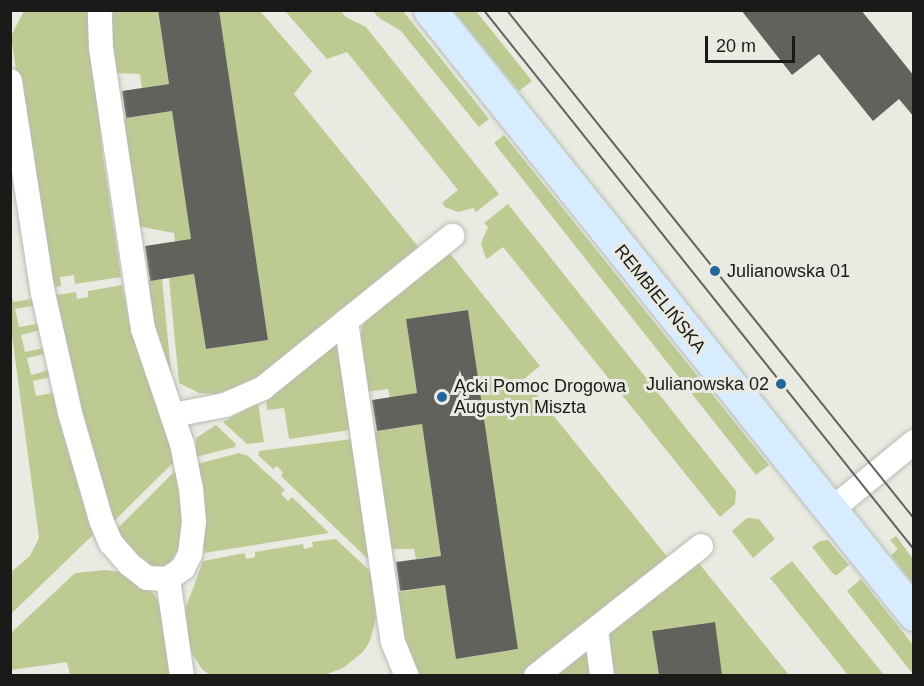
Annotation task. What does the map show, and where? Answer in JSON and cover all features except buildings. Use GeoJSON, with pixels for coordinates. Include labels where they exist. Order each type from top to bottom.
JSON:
{"type":"FeatureCollection","features":[{"type":"Feature","properties":{"kind":"street"},"geometry":{"type":"LineString","coordinates":[[10,81],[43,293],[70,413],[101,520],[111,543],[129,564],[147,578],[168,579],[187,562],[194,533],[189,474],[173,415],[148,350],[143,329],[101,48],[100,10]]}},
{"type":"Feature","properties":{"kind":"street","name":"REMBIELIŃSKA"},"geometry":{"type":"LineString","coordinates":[[430,10],[914,614]]}},
{"type":"Feature","properties":{"kind":"street"},"geometry":{"type":"LineString","coordinates":[[173,415],[225,405],[255,392],[452,236]]}},
{"type":"Feature","properties":{"kind":"street"},"geometry":{"type":"LineString","coordinates":[[346,321],[393,642],[407,675]]}},
{"type":"Feature","properties":{"kind":"street"},"geometry":{"type":"LineString","coordinates":[[830,511],[914,442]]}},
{"type":"Feature","properties":{"kind":"street"},"geometry":{"type":"LineString","coordinates":[[536,675],[701,546]]}},
{"type":"Feature","properties":{"kind":"street"},"geometry":{"type":"LineString","coordinates":[[168,579],[182,675]]}},
{"type":"Feature","properties":{"kind":"street"},"geometry":{"type":"LineString","coordinates":[[596,629],[602,675]]}},
{"type":"Feature","properties":{"kind":"green space"},"geometry":{"type":"Polygon","coordinates":[[[24,11],[88,11],[103,158],[121,277],[75,284],[74,275],[60,277],[61,286],[48,288],[11,36],[24,11]]]}},
{"type":"Feature","properties":{"kind":"green space"},"geometry":{"type":"Polygon","coordinates":[[[114,11],[158,11],[169,84],[142,88],[140,74],[114,73],[110,26],[114,11]]]}},
{"type":"Feature","properties":{"kind":"green space"},"geometry":{"type":"Polygon","coordinates":[[[219,11],[260,11],[312,71],[294,94],[420,249],[258,380],[214,394],[199,393],[179,383],[169,278],[194,274],[206,349],[268,340],[219,11]]]}},
{"type":"Feature","properties":{"kind":"green space"},"geometry":{"type":"Polygon","coordinates":[[[285,11],[341,11],[346,17],[366,27],[499,194],[476,212],[473,208],[458,212],[445,207],[442,203],[458,190],[347,52],[327,59],[285,11]]]}},
{"type":"Feature","properties":{"kind":"green space"},"geometry":{"type":"Polygon","coordinates":[[[373,11],[403,11],[489,119],[479,127],[400,30],[379,18],[373,11]]]}},
{"type":"Feature","properties":{"kind":"green space"},"geometry":{"type":"Polygon","coordinates":[[[454,11],[476,11],[532,81],[519,91],[454,11]]]}},
{"type":"Feature","properties":{"kind":"green space"},"geometry":{"type":"Polygon","coordinates":[[[172,111],[192,245],[176,247],[174,233],[137,226],[121,119],[172,111]]]}},
{"type":"Feature","properties":{"kind":"green space"},"geometry":{"type":"Polygon","coordinates":[[[504,135],[769,465],[756,475],[494,143],[504,135]]]}},
{"type":"Feature","properties":{"kind":"green space"},"geometry":{"type":"Polygon","coordinates":[[[508,204],[736,491],[735,504],[720,517],[503,247],[487,259],[481,243],[488,227],[484,223],[508,204]]]}},
{"type":"Feature","properties":{"kind":"green space"},"geometry":{"type":"Polygon","coordinates":[[[448,251],[540,366],[524,379],[669,559],[522,675],[419,675],[404,645],[398,592],[445,585],[457,659],[518,649],[468,310],[406,319],[417,393],[390,398],[388,389],[367,392],[360,338],[364,321],[448,251]]]}},
{"type":"Feature","properties":{"kind":"green space"},"geometry":{"type":"Polygon","coordinates":[[[162,279],[171,372],[164,368],[145,281],[162,279]]]}},
{"type":"Feature","properties":{"kind":"green space"},"geometry":{"type":"Polygon","coordinates":[[[10,285],[13,302],[37,298],[38,305],[15,309],[19,327],[42,323],[44,329],[21,335],[25,352],[48,347],[49,353],[27,358],[31,375],[53,369],[55,376],[33,381],[36,396],[58,392],[97,531],[11,614],[11,572],[30,556],[39,538],[11,328],[10,285]]]}},
{"type":"Feature","properties":{"kind":"green space"},"geometry":{"type":"Polygon","coordinates":[[[122,285],[131,331],[163,417],[175,461],[112,523],[50,296],[76,292],[77,299],[88,297],[88,291],[122,285]]]}},
{"type":"Feature","properties":{"kind":"green space"},"geometry":{"type":"Polygon","coordinates":[[[337,340],[350,430],[289,439],[284,408],[267,410],[266,398],[337,340]]]}},
{"type":"Feature","properties":{"kind":"green space"},"geometry":{"type":"Polygon","coordinates":[[[258,403],[264,442],[247,444],[223,422],[258,403]]]}},
{"type":"Feature","properties":{"kind":"green space"},"geometry":{"type":"Polygon","coordinates":[[[422,424],[441,556],[416,559],[414,549],[390,549],[373,432],[422,424]]]}},
{"type":"Feature","properties":{"kind":"green space"},"geometry":{"type":"Polygon","coordinates":[[[216,425],[236,444],[235,447],[196,457],[196,438],[216,425]]]}},
{"type":"Feature","properties":{"kind":"green space"},"geometry":{"type":"Polygon","coordinates":[[[352,439],[370,561],[281,476],[283,473],[277,466],[273,469],[258,455],[259,451],[352,439]]]}},
{"type":"Feature","properties":{"kind":"green space"},"geometry":{"type":"Polygon","coordinates":[[[239,453],[248,456],[285,490],[281,494],[288,501],[292,497],[329,533],[204,553],[197,464],[239,453]]]}},
{"type":"Feature","properties":{"kind":"green space"},"geometry":{"type":"Polygon","coordinates":[[[177,469],[184,516],[180,547],[170,563],[155,569],[143,564],[116,530],[177,469]]]}},
{"type":"Feature","properties":{"kind":"green space"},"geometry":{"type":"Polygon","coordinates":[[[747,518],[759,519],[775,539],[753,558],[732,531],[747,518]]]}},
{"type":"Feature","properties":{"kind":"green space"},"geometry":{"type":"Polygon","coordinates":[[[896,536],[913,559],[913,583],[891,555],[898,549],[890,540],[896,536]]]}},
{"type":"Feature","properties":{"kind":"green space"},"geometry":{"type":"Polygon","coordinates":[[[336,539],[372,573],[376,618],[370,641],[363,652],[343,668],[324,675],[210,675],[202,669],[189,649],[185,610],[203,561],[245,553],[246,559],[255,557],[255,552],[303,544],[304,549],[313,547],[312,542],[336,539]]]}},
{"type":"Feature","properties":{"kind":"green space"},"geometry":{"type":"Polygon","coordinates":[[[828,540],[849,565],[837,575],[834,575],[812,547],[820,541],[828,540]]]}},
{"type":"Feature","properties":{"kind":"green space"},"geometry":{"type":"Polygon","coordinates":[[[697,561],[789,675],[722,675],[714,622],[652,631],[659,675],[610,675],[604,634],[697,561]]]}},
{"type":"Feature","properties":{"kind":"green space"},"geometry":{"type":"Polygon","coordinates":[[[792,561],[884,675],[848,675],[770,578],[792,561]]]}},
{"type":"Feature","properties":{"kind":"green space"},"geometry":{"type":"Polygon","coordinates":[[[106,570],[124,573],[146,585],[156,597],[164,618],[173,675],[70,675],[67,662],[11,670],[11,633],[75,573],[106,570]]]}},
{"type":"Feature","properties":{"kind":"green space"},"geometry":{"type":"Polygon","coordinates":[[[861,579],[913,645],[913,674],[847,591],[861,579]]]}},
{"type":"Feature","properties":{"kind":"green space"},"geometry":{"type":"Polygon","coordinates":[[[590,645],[594,675],[551,675],[590,645]]]}},
{"type":"Feature","properties":{"kind":"tram line"},"geometry":{"type":"LineString","coordinates":[[484,10],[914,549]]}},
{"type":"Feature","properties":{"kind":"tram line"},"geometry":{"type":"LineString","coordinates":[[507,10],[914,518]]}},
{"type":"Feature","properties":{"kind":"place","name":"Julianowska 01"},"geometry":{"type":"Point","coordinates":[715,271]}},
{"type":"Feature","properties":{"kind":"place","name":"Julianowska 02"},"geometry":{"type":"Point","coordinates":[781,384]}},
{"type":"Feature","properties":{"kind":"place","name":"Ącki Pomoc Drogowa Augustyn Miszta"},"geometry":{"type":"Point","coordinates":[442,397]}}]}
